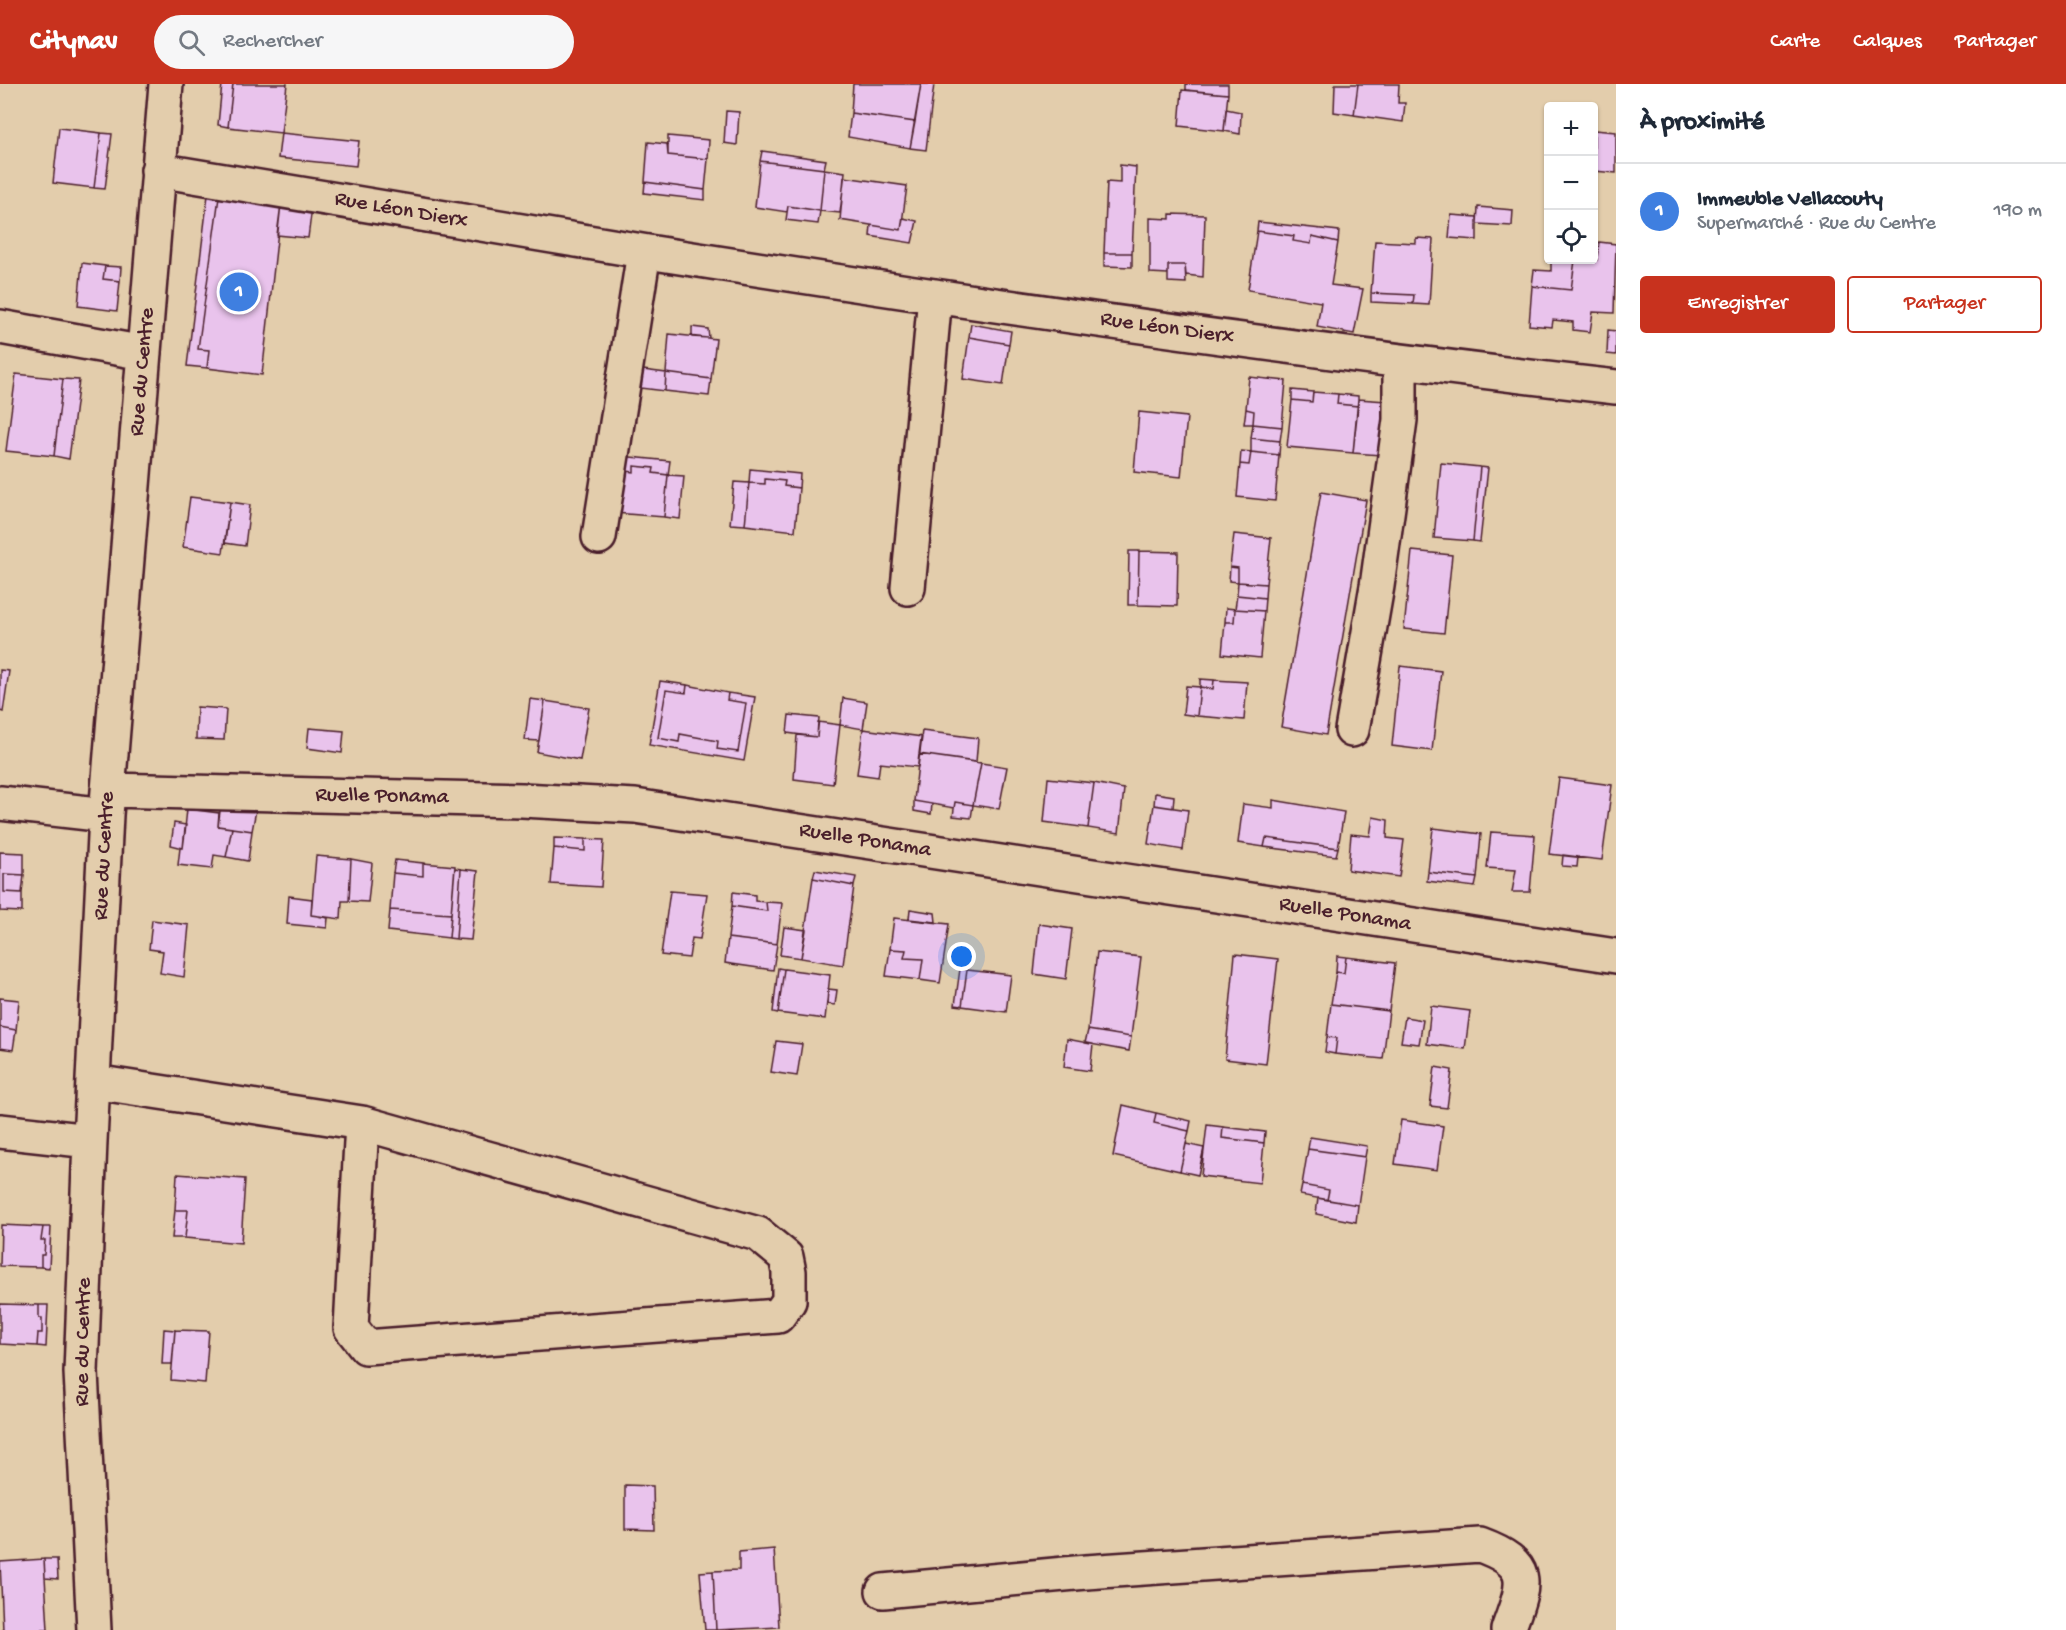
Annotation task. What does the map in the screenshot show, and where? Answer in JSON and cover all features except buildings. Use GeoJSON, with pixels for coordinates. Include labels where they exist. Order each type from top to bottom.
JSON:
{"type":"FeatureCollection","features":[{"type":"Feature","properties":{"kind":"street","name":"Rue du Centre"},"geometry":{"type":"LineString","coordinates":[[94,1630],[81,1372],[90,1141],[108,803],[166,84]]}},
{"type":"Feature","properties":{"kind":"street","name":"Rue Léon Dierx"},"geometry":{"type":"LineString","coordinates":[[158,170],[644,252],[935,296],[1400,362],[1616,387]]}},
{"type":"Feature","properties":{"kind":"street"},"geometry":{"type":"LineString","coordinates":[[599,537],[644,252]]}},
{"type":"Feature","properties":{"kind":"street"},"geometry":{"type":"LineString","coordinates":[[908,588],[935,296]]}},
{"type":"Feature","properties":{"kind":"street"},"geometry":{"type":"LineString","coordinates":[[0,327],[144,353]]}},
{"type":"Feature","properties":{"kind":"street"},"geometry":{"type":"LineString","coordinates":[[1352,730],[1377,586],[1400,420],[1400,362]]}},
{"type":"Feature","properties":{"kind":"street","name":"Ruelle Ponama"},"geometry":{"type":"LineString","coordinates":[[0,803],[522,800],[635,806],[1616,956]]}},
{"type":"Feature","properties":{"kind":"street"},"geometry":{"type":"LineString","coordinates":[[94,1082],[362,1123],[758,1234],[786,1257],[789,1272],[789,1301],[778,1316],[366,1347],[351,1328],[362,1123]]}},
{"type":"Feature","properties":{"kind":"street"},"geometry":{"type":"LineString","coordinates":[[0,1131],[90,1141]]}},
{"type":"Feature","properties":{"kind":"street"},"geometry":{"type":"LineString","coordinates":[[883,1591],[1086,1572],[1480,1545],[1512,1560],[1521,1577],[1522,1592],[1508,1630]]}},
{"type":"Feature","properties":{"kind":"place","name":"Immeuble Vellacouty"},"geometry":{"type":"Point","coordinates":[239,292]}}]}
